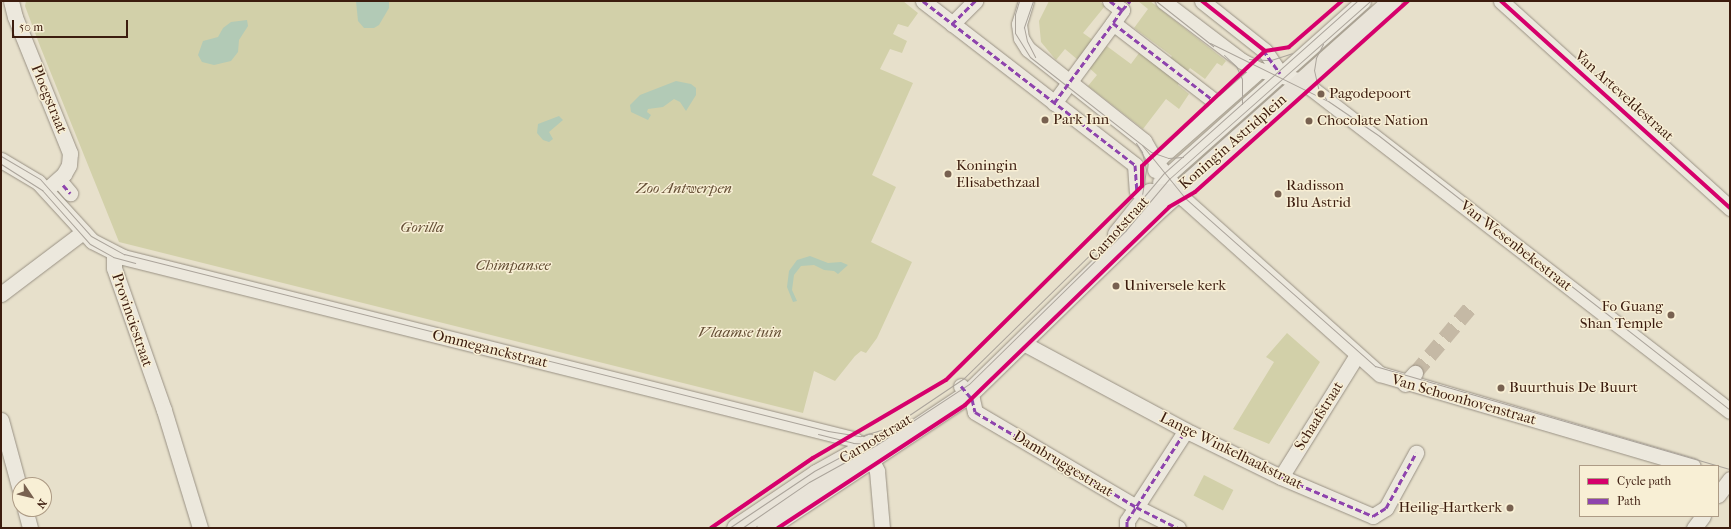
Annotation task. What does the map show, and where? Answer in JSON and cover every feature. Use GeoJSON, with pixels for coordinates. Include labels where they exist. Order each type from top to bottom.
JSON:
{"type":"FeatureCollection","features":[{"type":"Feature","properties":{"kind":"main road"},"geometry":{"type":"LineString","coordinates":[[1302,81],[1392,1]]}},
{"type":"Feature","properties":{"kind":"main road","name":"Koningin Astridplein"},"geometry":{"type":"LineString","coordinates":[[1179,193],[1302,81]]}},
{"type":"Feature","properties":{"kind":"main road","name":"Carnotstraat"},"geometry":{"type":"LineString","coordinates":[[965,390],[1112,239],[1144,192],[1179,193]]}},
{"type":"Feature","properties":{"kind":"main road","name":"Carnotstraat"},"geometry":{"type":"LineString","coordinates":[[766,528],[868,452],[965,390],[1023,343],[1156,212],[1179,193]]}},
{"type":"Feature","properties":{"kind":"main road","name":"Carnotstraat"},"geometry":{"type":"LineString","coordinates":[[736,528],[816,474],[868,452]]}},
{"type":"Feature","properties":{"kind":"street","name":"Ploegstraat"},"geometry":{"type":"LineString","coordinates":[[12,1],[15,17],[70,153],[69,165],[64,174],[46,190]]}},
{"type":"Feature","properties":{"kind":"street"},"geometry":{"type":"LineString","coordinates":[[923,1],[1135,165],[1144,192]]}},
{"type":"Feature","properties":{"kind":"street"},"geometry":{"type":"LineString","coordinates":[[952,24],[975,1]]}},
{"type":"Feature","properties":{"kind":"street","name":"Koningin Astridplein"},"geometry":{"type":"LineString","coordinates":[[1026,1],[1019,24],[1024,44],[1144,141],[1156,162],[1179,193]]}},
{"type":"Feature","properties":{"kind":"street"},"geometry":{"type":"LineString","coordinates":[[1163,1],[1231,54],[1260,70],[1280,73],[1363,1]]}},
{"type":"Feature","properties":{"kind":"street","name":"Koningin Astridplein"},"geometry":{"type":"LineString","coordinates":[[1202,1],[1265,51],[1280,73],[1302,81]]}},
{"type":"Feature","properties":{"kind":"street","name":"Van Arteveldestraat"},"geometry":{"type":"LineString","coordinates":[[1501,1],[1730,208]]}},
{"type":"Feature","properties":{"kind":"street"},"geometry":{"type":"LineString","coordinates":[[1054,103],[1113,23],[1121,4]]}},
{"type":"Feature","properties":{"kind":"street"},"geometry":{"type":"LineString","coordinates":[[1113,23],[1213,100]]}},
{"type":"Feature","properties":{"kind":"street"},"geometry":{"type":"LineString","coordinates":[[1144,192],[1156,162],[1260,70]]}},
{"type":"Feature","properties":{"kind":"street","name":"Koningin Astridplein"},"geometry":{"type":"LineString","coordinates":[[1144,192],[1166,176],[1280,73]]}},
{"type":"Feature","properties":{"kind":"street","name":"Van Wesenbekestraat"},"geometry":{"type":"LineString","coordinates":[[1302,81],[1730,411]]}},
{"type":"Feature","properties":{"kind":"street","name":"Provinciestraat"},"geometry":{"type":"LineString","coordinates":[[1,160],[31,176],[46,190],[83,232],[97,245],[114,254],[114,268],[164,410],[200,528]]}},
{"type":"Feature","properties":{"kind":"street","name":"Van Schoonhovenstraat"},"geometry":{"type":"LineString","coordinates":[[1179,193],[1357,355],[1380,374],[1410,378],[1690,465]]}},
{"type":"Feature","properties":{"kind":"street"},"geometry":{"type":"LineString","coordinates":[[1,294],[83,232]]}},
{"type":"Feature","properties":{"kind":"street","name":"Ommeganckstraat"},"geometry":{"type":"LineString","coordinates":[[114,254],[852,439],[868,452]]}},
{"type":"Feature","properties":{"kind":"street","name":"Lange Winkelhaakstraat"},"geometry":{"type":"LineString","coordinates":[[1023,343],[1186,430],[1281,477],[1373,516],[1386,508],[1416,454]]}},
{"type":"Feature","properties":{"kind":"street","name":"Schaafstraat"},"geometry":{"type":"LineString","coordinates":[[1281,477],[1357,355]]}},
{"type":"Feature","properties":{"kind":"street","name":"Dambruggestraat"},"geometry":{"type":"LineString","coordinates":[[965,390],[975,412],[1136,507],[1178,528]]}},
{"type":"Feature","properties":{"kind":"street"},"geometry":{"type":"LineString","coordinates":[[1,420],[16,477]]}},
{"type":"Feature","properties":{"kind":"street"},"geometry":{"type":"LineString","coordinates":[[1127,528],[1127,521],[1186,430]]}},
{"type":"Feature","properties":{"kind":"street"},"geometry":{"type":"LineString","coordinates":[[868,452],[877,471],[882,528]]}},
{"type":"Feature","properties":{"kind":"street"},"geometry":{"type":"LineString","coordinates":[[1719,473],[1730,478],[1719,494]]}},
{"type":"Feature","properties":{"kind":"street"},"geometry":{"type":"LineString","coordinates":[[27,517],[30,528]]}},
{"type":"Feature","properties":{"kind":"street"},"geometry":{"type":"LineString","coordinates":[[1694,528],[1702,517]]}},
{"type":"Feature","properties":{"kind":"green space","name":"Zoo Antwerpen"},"geometry":{"type":"Polygon","coordinates":[[[26,1],[903,1],[918,13],[908,27],[898,24],[893,34],[907,41],[902,53],[890,49],[880,69],[913,83],[872,175],[896,187],[871,242],[912,262],[877,338],[866,353],[861,351],[855,356],[835,381],[814,371],[803,413],[119,242],[40,46],[25,6],[26,1]]]}},
{"type":"Feature","properties":{"kind":"green space"},"geometry":{"type":"Polygon","coordinates":[[[1049,1],[1099,1],[1105,6],[1083,33],[1093,40],[1078,60],[1065,49],[1056,60],[1041,42],[1039,21],[1049,1]]]}},
{"type":"Feature","properties":{"kind":"green space"},"geometry":{"type":"Polygon","coordinates":[[[1138,1],[1150,1],[1226,61],[1222,66],[1217,63],[1205,79],[1190,68],[1186,73],[1169,60],[1172,56],[1134,28],[1148,9],[1138,1]]]}},
{"type":"Feature","properties":{"kind":"green space"},"geometry":{"type":"Polygon","coordinates":[[[1104,44],[1131,64],[1142,49],[1181,79],[1178,85],[1189,94],[1179,109],[1166,99],[1143,129],[1088,86],[1097,75],[1087,66],[1104,44]]]}},
{"type":"Feature","properties":{"kind":"green space"},"geometry":{"type":"Polygon","coordinates":[[[1287,333],[1320,362],[1269,444],[1233,429],[1274,362],[1266,357],[1287,333]]]}},
{"type":"Feature","properties":{"kind":"green space"},"geometry":{"type":"Polygon","coordinates":[[[1204,475],[1233,490],[1223,510],[1194,495],[1204,475]]]}},
{"type":"Feature","properties":{"kind":"shaded area"},"geometry":{"type":"Polygon","coordinates":[[[356,1],[389,1],[389,8],[379,25],[374,28],[364,28],[358,21],[356,1]]]}},
{"type":"Feature","properties":{"kind":"shaded area"},"geometry":{"type":"Polygon","coordinates":[[[247,20],[248,26],[239,40],[238,52],[231,61],[214,65],[202,62],[198,55],[203,41],[218,37],[223,28],[231,22],[247,20]]]}},
{"type":"Feature","properties":{"kind":"shaded area"},"geometry":{"type":"Polygon","coordinates":[[[676,81],[691,84],[696,88],[696,95],[686,111],[680,102],[674,99],[663,107],[648,109],[647,112],[651,115],[648,120],[631,112],[630,105],[640,95],[676,81]]]}},
{"type":"Feature","properties":{"kind":"shaded area"},"geometry":{"type":"Polygon","coordinates":[[[559,116],[563,120],[549,132],[553,139],[549,142],[543,140],[537,133],[538,124],[559,116]]]}},
{"type":"Feature","properties":{"kind":"shaded area"},"geometry":{"type":"Polygon","coordinates":[[[810,256],[828,263],[841,262],[848,265],[838,274],[834,271],[824,270],[814,265],[801,266],[794,275],[792,290],[797,301],[793,302],[787,287],[789,271],[797,260],[810,256]]]}},
{"type":"Feature","properties":{"kind":"tunnel"},"geometry":{"type":"LineString","coordinates":[[1415,373],[1473,304]]}},
{"type":"Feature","properties":{"kind":"tram line"},"geometry":{"type":"LineString","coordinates":[[1019,1],[1015,14],[1015,33],[1030,57],[1151,152],[1168,158],[1183,157]]}},
{"type":"Feature","properties":{"kind":"tram line"},"geometry":{"type":"LineString","coordinates":[[1033,1],[1024,27],[1027,41],[1035,57]]}},
{"type":"Feature","properties":{"kind":"tram line"},"geometry":{"type":"LineString","coordinates":[[1156,1],[1213,46]]}},
{"type":"Feature","properties":{"kind":"tram line"},"geometry":{"type":"LineString","coordinates":[[887,430],[964,378],[1120,225],[1164,173],[1357,1]]}},
{"type":"Feature","properties":{"kind":"tram line"},"geometry":{"type":"LineString","coordinates":[[742,528],[809,482],[876,445],[969,384],[1126,230],[1169,179],[1370,1]]}},
{"type":"Feature","properties":{"kind":"tram line"},"geometry":{"type":"LineString","coordinates":[[1210,43],[1328,101],[1378,135],[1730,410]]}},
{"type":"Feature","properties":{"kind":"tram line"},"geometry":{"type":"LineString","coordinates":[[1323,44],[1316,58],[1314,70],[1318,88],[1326,99]]}},
{"type":"Feature","properties":{"kind":"tram line"},"geometry":{"type":"LineString","coordinates":[[1249,59],[1271,60],[1292,53]]}},
{"type":"Feature","properties":{"kind":"tram line"},"geometry":{"type":"LineString","coordinates":[[1224,55],[1236,66],[1242,79],[1242,104]]}},
{"type":"Feature","properties":{"kind":"tram line"},"geometry":{"type":"LineString","coordinates":[[1136,143],[1142,152],[1146,170],[1142,194]]}},
{"type":"Feature","properties":{"kind":"tram line"},"geometry":{"type":"LineString","coordinates":[[1142,145],[1185,198],[1375,366],[1716,465]]}},
{"type":"Feature","properties":{"kind":"tram line"},"geometry":{"type":"LineString","coordinates":[[1,156],[40,179],[91,236],[124,254],[828,431],[861,436],[891,427]]}},
{"type":"Feature","properties":{"kind":"tram line"},"geometry":{"type":"LineString","coordinates":[[1,164],[42,190],[90,244],[113,257],[135,263]]}},
{"type":"Feature","properties":{"kind":"tram line"},"geometry":{"type":"LineString","coordinates":[[818,434],[853,443],[871,444],[884,440]]}},
{"type":"Feature","properties":{"kind":"tram line"},"geometry":{"type":"LineString","coordinates":[[729,528],[814,471],[863,445]]}},
{"type":"Feature","properties":{"kind":"tram line"},"geometry":{"type":"LineString","coordinates":[[1719,466],[1730,469]]}},
{"type":"Feature","properties":{"kind":"marked path"},"geometry":{"type":"LineString","coordinates":[[923,1],[1135,165],[1137,191]]}},
{"type":"Feature","properties":{"kind":"marked path"},"geometry":{"type":"LineString","coordinates":[[952,24],[975,1]]}},
{"type":"Feature","properties":{"kind":"marked path"},"geometry":{"type":"LineString","coordinates":[[1110,1],[1122,10],[1113,23],[1213,100]]}},
{"type":"Feature","properties":{"kind":"marked path"},"geometry":{"type":"LineString","coordinates":[[1122,10],[1130,1]]}},
{"type":"Feature","properties":{"kind":"marked path"},"geometry":{"type":"LineString","coordinates":[[1054,103],[1113,23]]}},
{"type":"Feature","properties":{"kind":"marked path"},"geometry":{"type":"LineString","coordinates":[[1263,50],[1280,73]]}},
{"type":"Feature","properties":{"kind":"marked path"},"geometry":{"type":"LineString","coordinates":[[63,185],[70,193]]}},
{"type":"Feature","properties":{"kind":"marked path"},"geometry":{"type":"LineString","coordinates":[[961,386],[972,399],[975,412],[1136,507],[1178,528]]}},
{"type":"Feature","properties":{"kind":"marked path"},"geometry":{"type":"LineString","coordinates":[[1127,528],[1127,521],[1186,430]]}},
{"type":"Feature","properties":{"kind":"marked path"},"geometry":{"type":"LineString","coordinates":[[1281,477],[1373,516],[1386,508],[1416,453]]}},
{"type":"Feature","properties":{"kind":"cycle path"},"geometry":{"type":"LineString","coordinates":[[1202,1],[1265,51]]}},
{"type":"Feature","properties":{"kind":"cycle path"},"geometry":{"type":"LineString","coordinates":[[711,528],[813,458],[946,380],[1142,186],[1142,166],[1265,51],[1289,47],[1342,1]]}},
{"type":"Feature","properties":{"kind":"cycle path"},"geometry":{"type":"LineString","coordinates":[[778,528],[965,405],[1169,207],[1195,192],[1408,1]]}},
{"type":"Feature","properties":{"kind":"cycle path"},"geometry":{"type":"LineString","coordinates":[[1501,1],[1730,208]]}},
{"type":"Feature","properties":{"kind":"place","name":"Pagodepoort"},"geometry":{"type":"Point","coordinates":[1321,94]}},
{"type":"Feature","properties":{"kind":"place","name":"Park Inn"},"geometry":{"type":"Point","coordinates":[1045,120]}},
{"type":"Feature","properties":{"kind":"place","name":"Chocolate Nation"},"geometry":{"type":"Point","coordinates":[1309,121]}},
{"type":"Feature","properties":{"kind":"place","name":"Koningin Elisabethzaal"},"geometry":{"type":"Point","coordinates":[948,174]}},
{"type":"Feature","properties":{"kind":"place","name":"Radisson Blu Astrid"},"geometry":{"type":"Point","coordinates":[1278,194]}},
{"type":"Feature","properties":{"kind":"place","name":"Universele kerk"},"geometry":{"type":"Point","coordinates":[1116,286]}},
{"type":"Feature","properties":{"kind":"place","name":"Fo Guang Shan Temple"},"geometry":{"type":"Point","coordinates":[1671,315]}},
{"type":"Feature","properties":{"kind":"place","name":"Buurthuis De Buurt"},"geometry":{"type":"Point","coordinates":[1501,388]}},
{"type":"Feature","properties":{"kind":"place","name":"Heilig-Hartkerk"},"geometry":{"type":"Point","coordinates":[1510,508]}},
{"type":"Feature","properties":{"kind":"park label","name":"Gorilla"},"geometry":{"type":"Point","coordinates":[422,228]}},
{"type":"Feature","properties":{"kind":"park label","name":"Chimpansee"},"geometry":{"type":"Point","coordinates":[513,266]}},
{"type":"Feature","properties":{"kind":"park label","name":"Vlaamse tuin"},"geometry":{"type":"Point","coordinates":[740,333]}}]}
